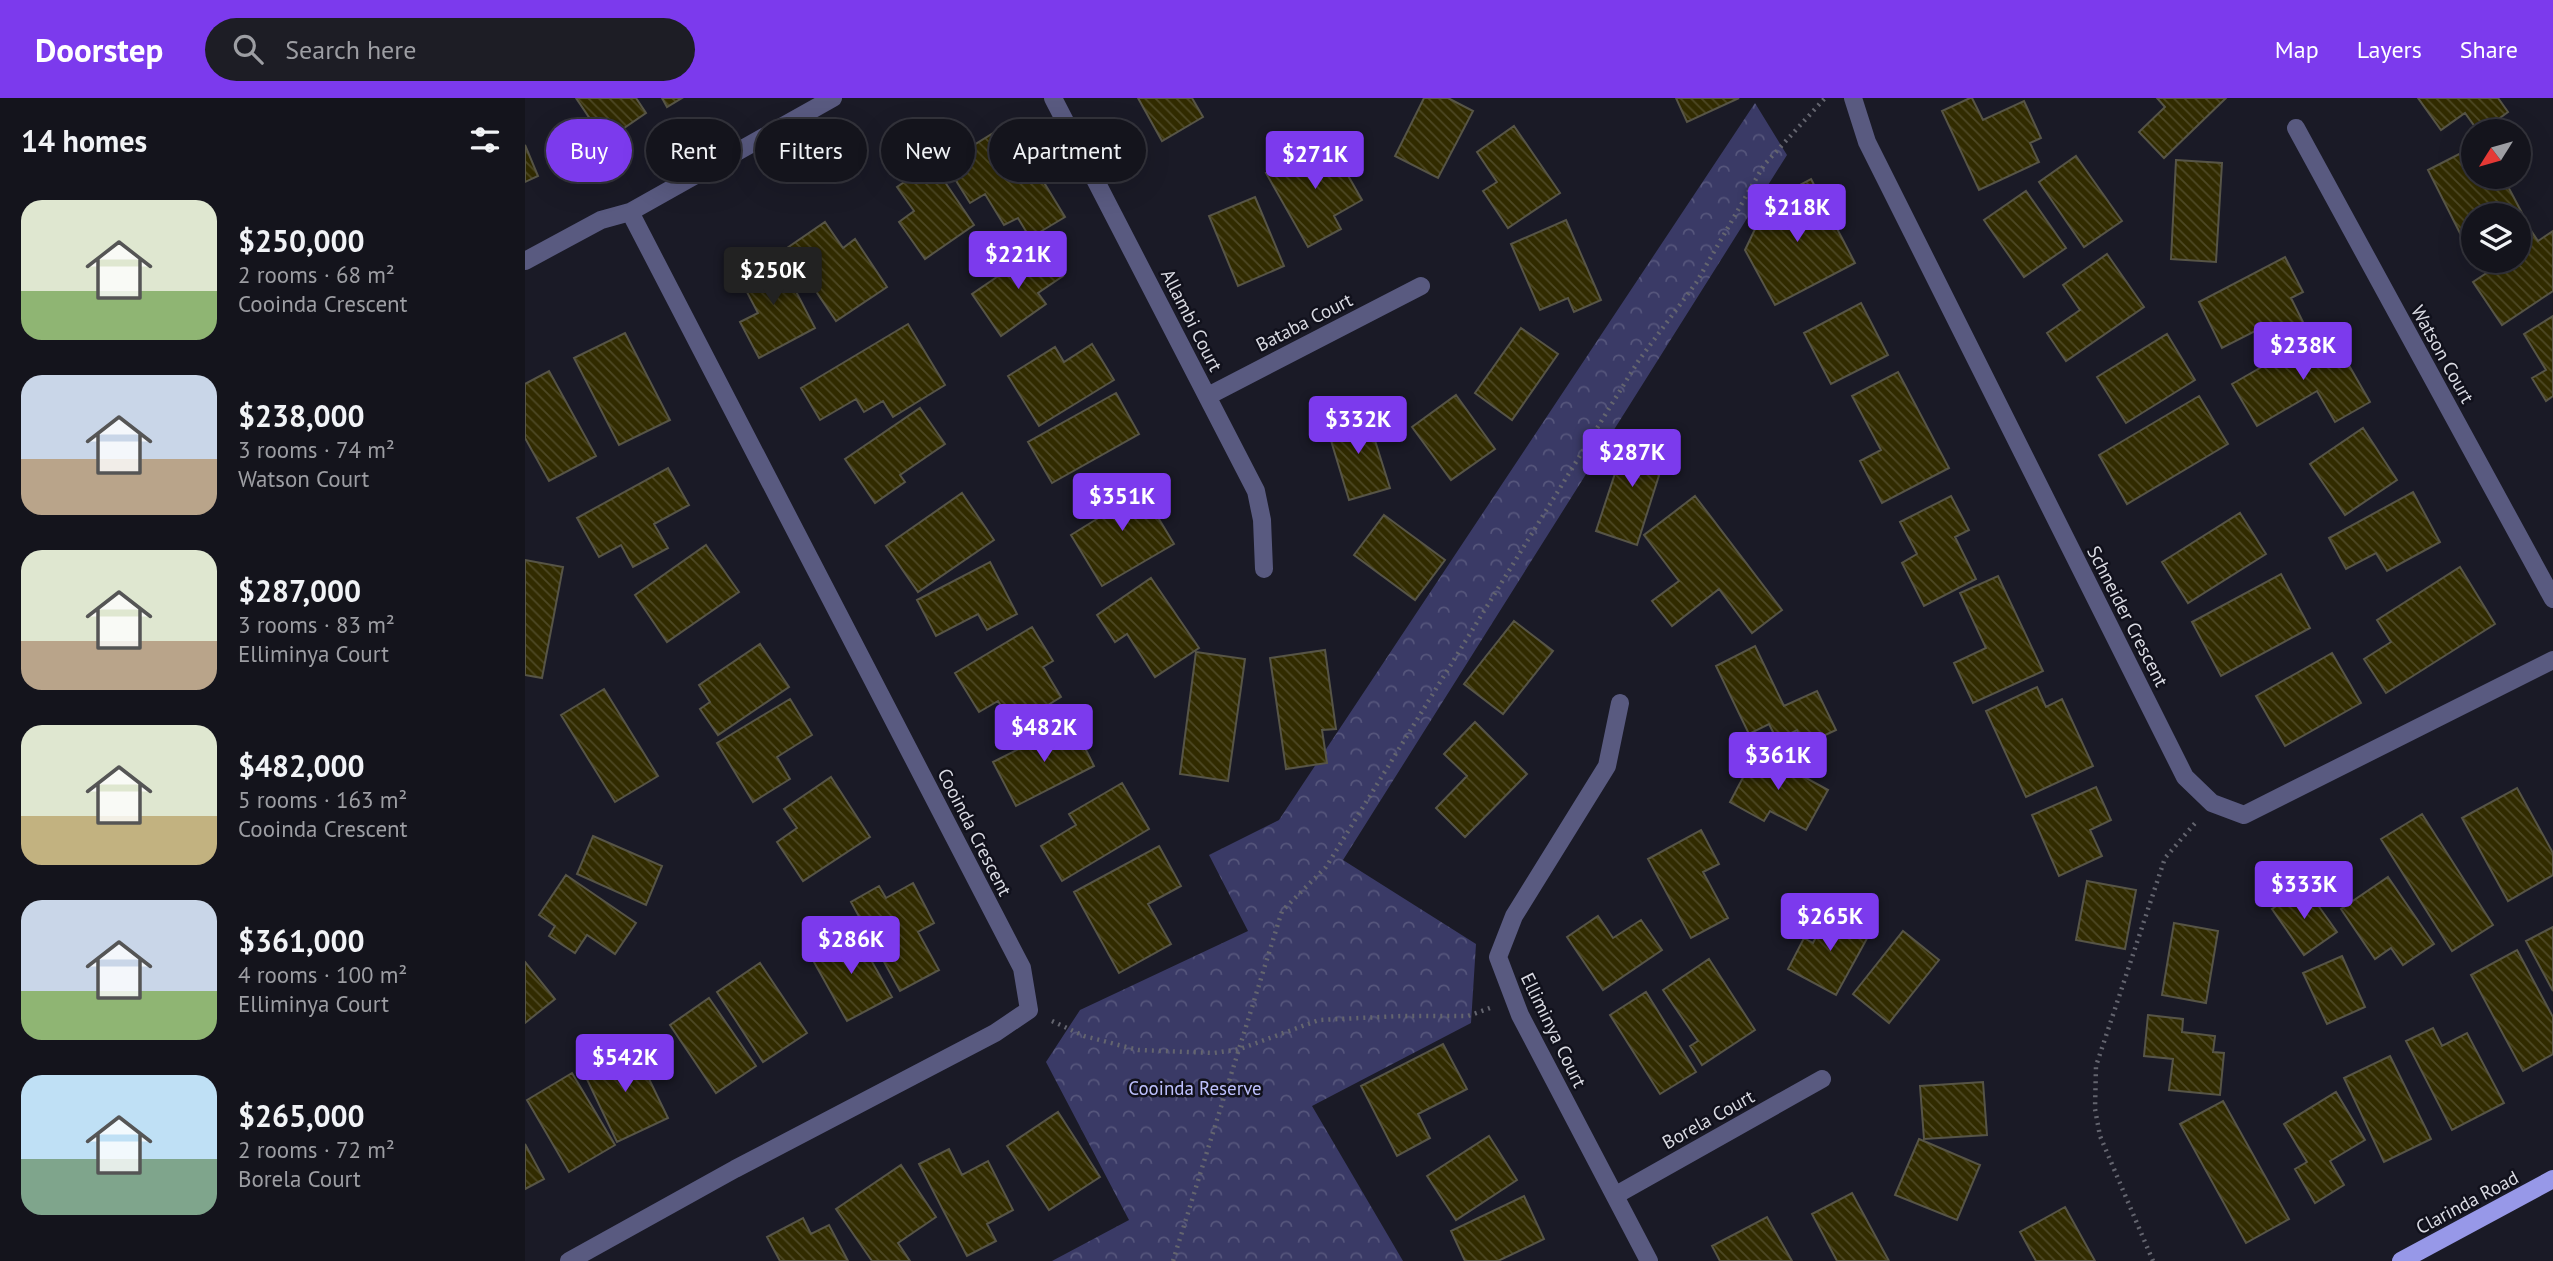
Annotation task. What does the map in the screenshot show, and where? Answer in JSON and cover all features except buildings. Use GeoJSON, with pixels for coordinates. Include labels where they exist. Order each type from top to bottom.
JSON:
{"type":"FeatureCollection","features":[{"type":"Feature","properties":{"kind":"main road","name":"Clarinda Road"},"geometry":{"type":"LineString","coordinates":[[2401,1261],[2553,1179]]}},
{"type":"Feature","properties":{"kind":"street"},"geometry":{"type":"LineString","coordinates":[[525,261],[601,220],[630,212],[833,98]]}},
{"type":"Feature","properties":{"kind":"street","name":"Allambi Court"},"geometry":{"type":"LineString","coordinates":[[1053,98],[1256,491],[1262,520],[1264,569]]}},
{"type":"Feature","properties":{"kind":"street","name":"Schneider Crescent"},"geometry":{"type":"LineString","coordinates":[[1853,98],[1867,142],[2185,777],[2212,803],[2244,815],[2553,660]]}},
{"type":"Feature","properties":{"kind":"street","name":"Watson Court"},"geometry":{"type":"LineString","coordinates":[[2296,128],[2553,599]]}},
{"type":"Feature","properties":{"kind":"street","name":"Cooinda Crescent"},"geometry":{"type":"LineString","coordinates":[[630,212],[1022,968],[1029,1010]]}},
{"type":"Feature","properties":{"kind":"street","name":"Bataba Court"},"geometry":{"type":"LineString","coordinates":[[1208,396],[1420,286]]}},
{"type":"Feature","properties":{"kind":"street","name":"Elliminya Court"},"geometry":{"type":"LineString","coordinates":[[1620,703],[1607,766],[1514,916],[1498,957],[1520,1015],[1649,1261]]}},
{"type":"Feature","properties":{"kind":"street"},"geometry":{"type":"LineString","coordinates":[[569,1261],[735,1169],[995,1033],[1029,1010]]}},
{"type":"Feature","properties":{"kind":"street","name":"Borela Court"},"geometry":{"type":"LineString","coordinates":[[1616,1195],[1822,1079]]}},
{"type":"Feature","properties":{"kind":"path"},"geometry":{"type":"LineString","coordinates":[[1173,1261],[1282,911],[1326,867],[1639,360],[1696,283],[1764,165],[1825,98]]}},
{"type":"Feature","properties":{"kind":"path"},"geometry":{"type":"LineString","coordinates":[[2153,1261],[2100,1136],[2095,1109],[2096,1066],[2165,858],[2212,803]]}},
{"type":"Feature","properties":{"kind":"path"},"geometry":{"type":"LineString","coordinates":[[1029,1010],[1084,1036],[1138,1050],[1214,1053],[1240,1049],[1319,1020],[1468,1016],[1514,1000]]}},
{"type":"Feature","properties":{"kind":"green space","name":"Cooinda Reserve"},"geometry":{"type":"Polygon","coordinates":[[[1755,103],[1787,155],[1343,860],[1476,944],[1471,1023],[1312,1106],[1403,1261],[1052,1261],[1129,1220],[1046,1062],[1080,1010],[1248,931],[1209,855],[1279,820],[1755,103]]]}}]}
